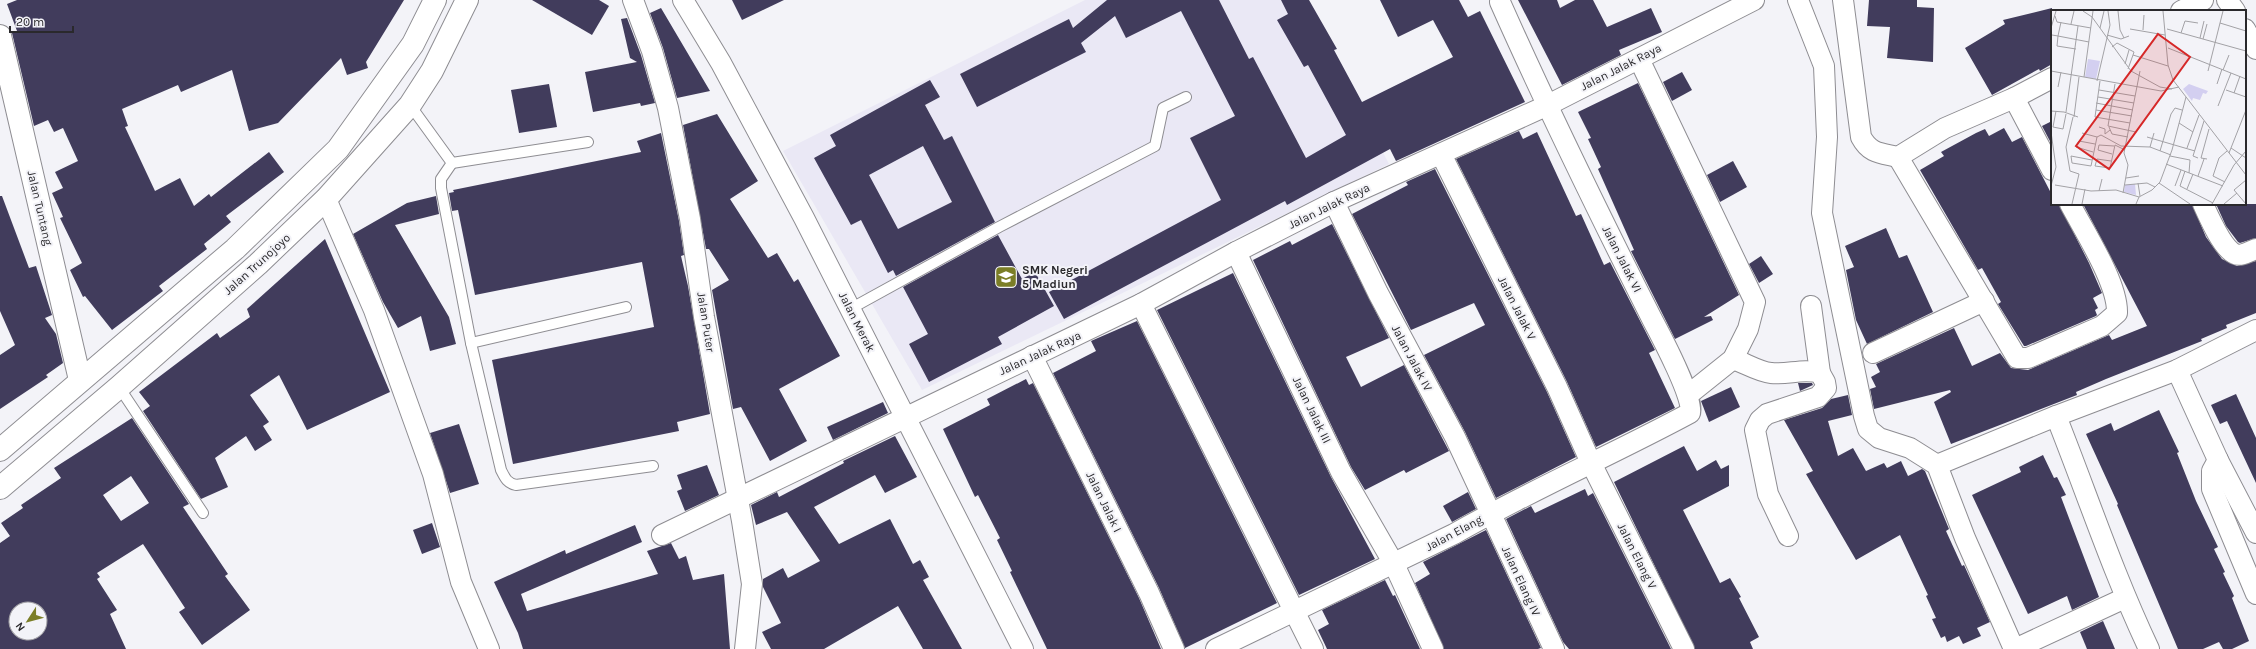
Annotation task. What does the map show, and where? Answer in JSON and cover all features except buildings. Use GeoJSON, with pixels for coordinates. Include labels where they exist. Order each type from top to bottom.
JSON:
{"type":"FeatureCollection","features":[{"type":"Feature","properties":{"kind":"main road"},"geometry":{"type":"LineString","coordinates":[[0,450],[235,249],[338,149],[413,44],[435,0]]}},
{"type":"Feature","properties":{"kind":"main road","name":"Jalan Trunojoyo"},"geometry":{"type":"LineString","coordinates":[[0,488],[120,387],[258,264],[326,199],[410,105],[432,71],[467,0]]}},
{"type":"Feature","properties":{"kind":"main road","name":"Jalan Tuntang"},"geometry":{"type":"LineString","coordinates":[[0,36],[80,380]]}},
{"type":"Feature","properties":{"kind":"street","name":"Jalan Puter"},"geometry":{"type":"LineString","coordinates":[[633,0],[652,51],[668,108],[690,218],[704,317],[742,521],[752,584],[745,649]]}},
{"type":"Feature","properties":{"kind":"street","name":"Jalan Merak"},"geometry":{"type":"LineString","coordinates":[[683,0],[721,62],[850,309],[1023,649]]}},
{"type":"Feature","properties":{"kind":"street","name":"Jalan Jalak Raya"},"geometry":{"type":"LineString","coordinates":[[662,535],[737,500],[905,416],[1141,304],[1236,252],[1334,202],[1546,106],[1754,0]]}},
{"type":"Feature","properties":{"kind":"street"},"geometry":{"type":"LineString","coordinates":[[1798,0],[1824,66],[1827,137],[1822,214],[1868,429],[1878,438],[1910,448],[1937,464],[1965,538],[2014,649],[2125,598]]}},
{"type":"Feature","properties":{"kind":"street"},"geometry":{"type":"LineString","coordinates":[[1843,0],[1861,137],[1866,147],[1876,152],[1898,157],[1945,128],[2014,98],[2051,79]]}},
{"type":"Feature","properties":{"kind":"street"},"geometry":{"type":"LineString","coordinates":[[2184,10],[2204,0]]}},
{"type":"Feature","properties":{"kind":"street"},"geometry":{"type":"LineString","coordinates":[[2227,0],[2234,10]]}},
{"type":"Feature","properties":{"kind":"street","name":"Jalan Jalak VI"},"geometry":{"type":"LineString","coordinates":[[1500,2],[1546,106],[1666,347],[1689,404]]}},
{"type":"Feature","properties":{"kind":"street"},"geometry":{"type":"LineString","coordinates":[[2246,31],[2256,49]]}},
{"type":"Feature","properties":{"kind":"street"},"geometry":{"type":"LineString","coordinates":[[1638,59],[1754,295],[1754,308],[1748,329],[1733,359],[1769,373],[1809,370],[1820,373]]}},
{"type":"Feature","properties":{"kind":"street"},"geometry":{"type":"LineString","coordinates":[[2014,98],[2051,168]]}},
{"type":"Feature","properties":{"kind":"street","name":"Jalan Jalak V"},"geometry":{"type":"LineString","coordinates":[[1441,154],[1557,387],[1591,463]]}},
{"type":"Feature","properties":{"kind":"street"},"geometry":{"type":"LineString","coordinates":[[1898,157],[2014,354],[2018,358],[2022,359],[2102,326],[2112,319],[2117,313],[2118,303],[2111,283],[2071,205]]}},
{"type":"Feature","properties":{"kind":"street"},"geometry":{"type":"LineString","coordinates":[[326,199],[380,325],[433,474],[461,582],[489,649]]}},
{"type":"Feature","properties":{"kind":"street","name":"Jalan Jalak IV"},"geometry":{"type":"LineString","coordinates":[[1334,202],[1378,293],[1455,437],[1490,514]]}},
{"type":"Feature","properties":{"kind":"street"},"geometry":{"type":"LineString","coordinates":[[2204,205],[2221,239],[2234,254],[2240,255],[2256,249]]}},
{"type":"Feature","properties":{"kind":"street","name":"Jalan Jalak III"},"geometry":{"type":"LineString","coordinates":[[1236,252],[1342,472],[1394,564],[1433,649]]}},
{"type":"Feature","properties":{"kind":"street"},"geometry":{"type":"LineString","coordinates":[[1873,353],[1984,301]]}},
{"type":"Feature","properties":{"kind":"street"},"geometry":{"type":"LineString","coordinates":[[1141,304],[1312,649]]}},
{"type":"Feature","properties":{"kind":"street"},"geometry":{"type":"LineString","coordinates":[[1788,536],[1768,494],[1755,430],[1760,420],[1767,414],[1818,397],[1826,388],[1825,382],[1820,373],[1812,306]]}},
{"type":"Feature","properties":{"kind":"street"},"geometry":{"type":"LineString","coordinates":[[1937,464],[2056,416],[2177,370],[2256,330]]}},
{"type":"Feature","properties":{"kind":"street","name":"Jalan Jalak I"},"geometry":{"type":"LineString","coordinates":[[1032,356],[1149,593],[1174,649]]}},
{"type":"Feature","properties":{"kind":"street","name":"Jalan Elang"},"geometry":{"type":"LineString","coordinates":[[1216,649],[1394,564],[1591,463],[1689,404],[1733,359]]}},
{"type":"Feature","properties":{"kind":"street"},"geometry":{"type":"LineString","coordinates":[[2177,370],[2218,460],[2256,533]]}},
{"type":"Feature","properties":{"kind":"street"},"geometry":{"type":"LineString","coordinates":[[2056,416],[2089,497],[2125,598],[2149,649]]}},
{"type":"Feature","properties":{"kind":"street"},"geometry":{"type":"LineString","coordinates":[[2218,460],[2212,471],[2212,489],[2256,594]]}},
{"type":"Feature","properties":{"kind":"street","name":"Jalan Elang V"},"geometry":{"type":"LineString","coordinates":[[1591,463],[1684,649]]}},
{"type":"Feature","properties":{"kind":"street","name":"Jalan Elang IV"},"geometry":{"type":"LineString","coordinates":[[1490,514],[1554,649]]}},
{"type":"Feature","properties":{"kind":"lane"},"geometry":{"type":"LineString","coordinates":[[850,309],[999,227],[1155,146],[1163,108],[1186,97]]}},
{"type":"Feature","properties":{"kind":"lane"},"geometry":{"type":"LineString","coordinates":[[410,105],[452,163]]}},
{"type":"Feature","properties":{"kind":"lane"},"geometry":{"type":"LineString","coordinates":[[588,142],[452,163],[442,179],[441,188],[471,343],[501,470],[510,483],[516,485],[653,466]]}},
{"type":"Feature","properties":{"kind":"lane"},"geometry":{"type":"LineString","coordinates":[[471,343],[626,307]]}},
{"type":"Feature","properties":{"kind":"lane"},"geometry":{"type":"LineString","coordinates":[[120,387],[202,513]]}},
{"type":"Feature","properties":{"kind":"shaded area","name":"SMK Negeri 5 Madiun"},"geometry":{"type":"Polygon","coordinates":[[[1085,0],[1304,0],[1389,164],[922,390],[783,151],[1085,0]]]}},
{"type":"Feature","properties":{"kind":"place","name":"SMK Negeri 5 Madiun"},"geometry":{"type":"Point","coordinates":[1006,277]}}]}
